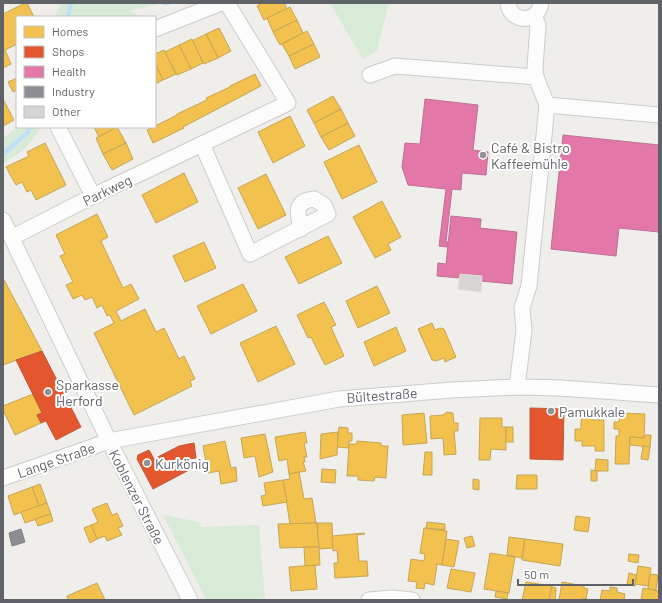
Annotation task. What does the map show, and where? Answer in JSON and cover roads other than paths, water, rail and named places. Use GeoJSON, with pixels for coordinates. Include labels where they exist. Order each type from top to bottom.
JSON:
{"type":"FeatureCollection","features":[{"type":"Feature","properties":{"kind":"street"},"geometry":{"type":"LineString","coordinates":[[156,29],[221,3]]}},
{"type":"Feature","properties":{"kind":"street","name":"Parkweg"},"geometry":{"type":"LineString","coordinates":[[12,238],[93,196],[288,103],[227,3]]}},
{"type":"Feature","properties":{"kind":"street"},"geometry":{"type":"LineString","coordinates":[[508,3],[511,11],[519,18],[529,18],[538,9]]}},
{"type":"Feature","properties":{"kind":"street"},"geometry":{"type":"LineString","coordinates":[[517,388],[524,330],[522,308],[529,286],[548,105],[536,77],[534,68],[538,9]]}},
{"type":"Feature","properties":{"kind":"street"},"geometry":{"type":"LineString","coordinates":[[370,75],[395,66],[536,77]]}},
{"type":"Feature","properties":{"kind":"street"},"geometry":{"type":"LineString","coordinates":[[548,105],[659,115]]}},
{"type":"Feature","properties":{"kind":"street"},"geometry":{"type":"LineString","coordinates":[[59,128],[93,196]]}},
{"type":"Feature","properties":{"kind":"street"},"geometry":{"type":"LineString","coordinates":[[202,144],[250,254],[300,229]]}},
{"type":"Feature","properties":{"kind":"street","name":"Koblenzer Straße"},"geometry":{"type":"LineString","coordinates":[[3,220],[109,441],[190,600]]}},
{"type":"Feature","properties":{"kind":"street","name":"Bültestraße"},"geometry":{"type":"LineString","coordinates":[[109,441],[339,399],[452,390],[517,388],[560,388],[659,395]]}},
{"type":"Feature","properties":{"kind":"street","name":"Lange Straße"},"geometry":{"type":"LineString","coordinates":[[3,478],[109,441]]}},
{"type":"Feature","properties":{"kind":"street"},"geometry":{"type":"LineString","coordinates":[[369,600],[392,598],[412,600]]}},
{"type":"Feature","properties":{"kind":"waterway"},"geometry":{"type":"LineString","coordinates":[[68,16],[71,3]]}},
{"type":"Feature","properties":{"kind":"waterway"},"geometry":{"type":"LineString","coordinates":[[3,154],[27,133],[30,128]]}},
{"type":"Feature","properties":{"kind":"place","name":"Café & Bistro Kaffeemühle"},"geometry":{"type":"Point","coordinates":[483,155]}},
{"type":"Feature","properties":{"kind":"place","name":"Sparkasse Herford"},"geometry":{"type":"Point","coordinates":[48,392]}},
{"type":"Feature","properties":{"kind":"place","name":"Pamukkale"},"geometry":{"type":"Point","coordinates":[551,411]}},
{"type":"Feature","properties":{"kind":"place","name":"Kurkönig"},"geometry":{"type":"Point","coordinates":[147,463]}}]}
